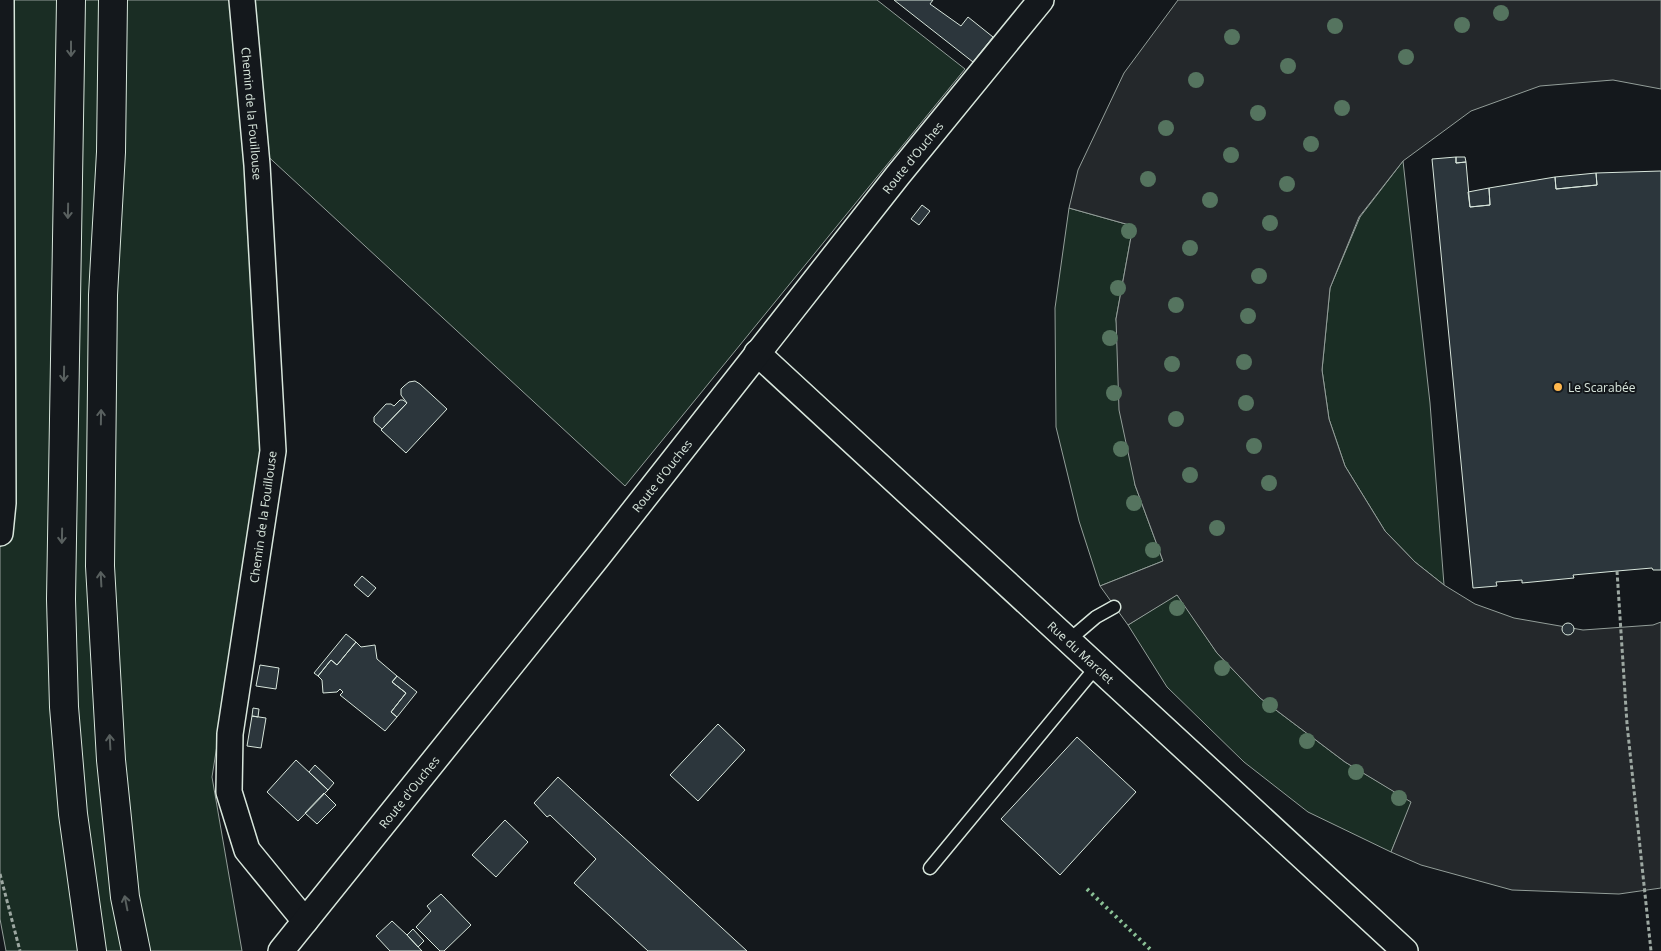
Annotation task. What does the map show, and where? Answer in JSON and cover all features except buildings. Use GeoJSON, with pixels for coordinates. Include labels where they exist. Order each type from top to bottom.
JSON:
{"type":"FeatureCollection","features":[{"type":"Feature","properties":{"kind":"main road"},"geometry":{"type":"LineString","coordinates":[[71,0],[61,599],[64,707],[73,814],[92,951]]}},
{"type":"Feature","properties":{"kind":"main road"},"geometry":{"type":"LineString","coordinates":[[113,0],[111,152],[102,296],[100,566],[111,760],[125,897],[136,951]]}},
{"type":"Feature","properties":{"kind":"street"},"geometry":{"type":"LineString","coordinates":[[0,533],[3,503],[1,0]]}},
{"type":"Feature","properties":{"kind":"street","name":"Chemin de la Fouillouse"},"geometry":{"type":"LineString","coordinates":[[242,0],[257,165],[273,451],[230,734],[229,792],[247,850],[304,921]]}},
{"type":"Feature","properties":{"kind":"street","name":"Route d'Ouches"},"geometry":{"type":"LineString","coordinates":[[281,951],[590,566],[904,168],[1041,0]]}},
{"type":"Feature","properties":{"kind":"street","name":"Rue du Marclet"},"geometry":{"type":"LineString","coordinates":[[757,352],[1405,951]]}},
{"type":"Feature","properties":{"kind":"lane"},"geometry":{"type":"LineString","coordinates":[[1069,640],[1096,617],[1114,608]]}},
{"type":"Feature","properties":{"kind":"lane"},"geometry":{"type":"LineString","coordinates":[[930,868],[1096,666]]}},
{"type":"Feature","properties":{"kind":"path"},"geometry":{"type":"LineString","coordinates":[[1617,571],[1627,724],[1650,951]]}},
{"type":"Feature","properties":{"kind":"path"},"geometry":{"type":"LineString","coordinates":[[0,874],[20,951]]}},
{"type":"Feature","properties":{"kind":"green space"},"geometry":{"type":"Polygon","coordinates":[[[0,0],[877,0],[965,69],[625,486],[248,138],[264,447],[212,777],[242,951],[6,951],[0,919],[0,0]]]}},
{"type":"Feature","properties":{"kind":"green space"},"geometry":{"type":"Polygon","coordinates":[[[1403,161],[1430,403],[1444,585],[1415,562],[1385,531],[1345,466],[1329,419],[1322,370],[1330,288],[1360,217],[1403,161]]]}},
{"type":"Feature","properties":{"kind":"green space"},"geometry":{"type":"Polygon","coordinates":[[[1069,208],[1133,226],[1116,319],[1135,485],[1163,561],[1100,586],[1079,521],[1056,427],[1055,308],[1069,208]]]}},
{"type":"Feature","properties":{"kind":"green space"},"geometry":{"type":"Polygon","coordinates":[[[1177,594],[1217,653],[1260,698],[1345,762],[1412,802],[1391,852],[1308,812],[1244,762],[1167,687],[1128,625],[1177,594]]]}},
{"type":"Feature","properties":{"kind":"shaded area"},"geometry":{"type":"Polygon","coordinates":[[[1178,0],[1661,0],[1661,89],[1613,80],[1540,86],[1471,111],[1403,161],[1359,217],[1330,288],[1322,370],[1329,419],[1345,466],[1385,531],[1415,562],[1444,585],[1475,604],[1514,618],[1583,630],[1653,625],[1661,622],[1661,888],[1619,894],[1512,890],[1421,865],[1391,852],[1411,802],[1345,762],[1260,698],[1217,653],[1177,595],[1128,625],[1100,586],[1163,561],[1135,485],[1119,410],[1116,319],[1133,226],[1069,208],[1078,170],[1124,73],[1178,0]]]}},
{"type":"Feature","properties":{"kind":"hedge"},"geometry":{"type":"LineString","coordinates":[[1087,889],[1152,951]]}},
{"type":"Feature","properties":{"kind":"place","name":"Le Scarabée"},"geometry":{"type":"Point","coordinates":[1558,387]}}]}
